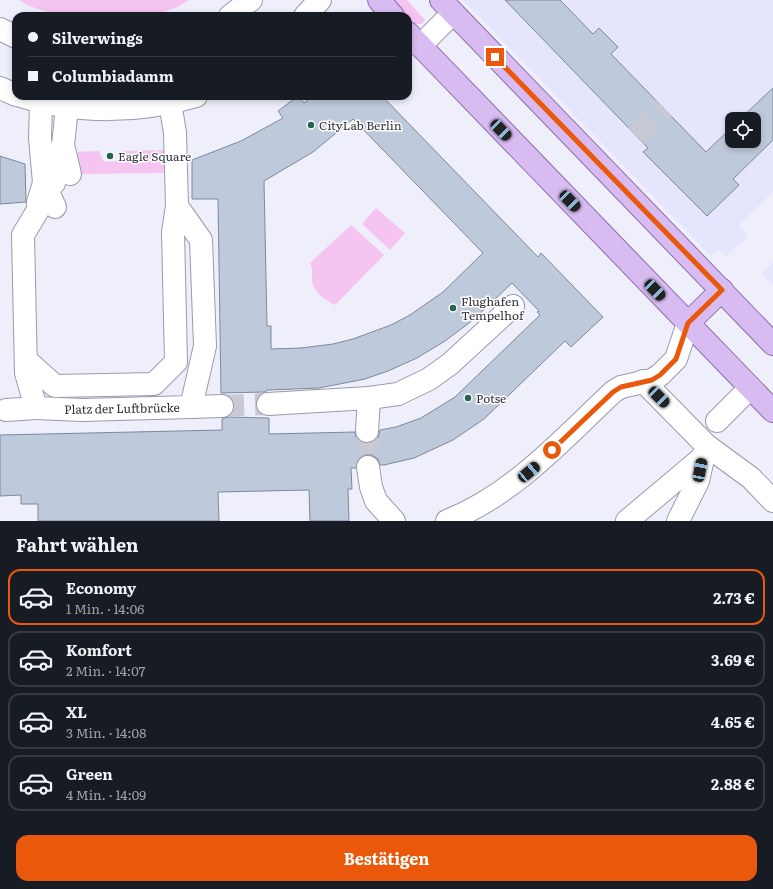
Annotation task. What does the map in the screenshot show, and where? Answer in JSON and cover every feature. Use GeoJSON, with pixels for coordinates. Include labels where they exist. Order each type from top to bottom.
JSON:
{"type":"FeatureCollection","features":[{"type":"Feature","properties":{"kind":"main road"},"geometry":{"type":"LineString","coordinates":[[379,0],[390,12]]}},
{"type":"Feature","properties":{"kind":"main road"},"geometry":{"type":"LineString","coordinates":[[447,7],[773,344]]}},
{"type":"Feature","properties":{"kind":"main road"},"geometry":{"type":"LineString","coordinates":[[414,40],[750,388],[771,405]]}},
{"type":"Feature","properties":{"kind":"main road"},"geometry":{"type":"LineString","coordinates":[[688,323],[722,290]]}},
{"type":"Feature","properties":{"kind":"street"},"geometry":{"type":"LineString","coordinates":[[235,12],[250,0]]}},
{"type":"Feature","properties":{"kind":"street"},"geometry":{"type":"LineString","coordinates":[[309,12],[320,0]]}},
{"type":"Feature","properties":{"kind":"street"},"geometry":{"type":"LineString","coordinates":[[414,40],[447,7]]}},
{"type":"Feature","properties":{"kind":"street"},"geometry":{"type":"LineString","coordinates":[[0,29],[12,35]]}},
{"type":"Feature","properties":{"kind":"street"},"geometry":{"type":"LineString","coordinates":[[0,88],[12,92]]}},
{"type":"Feature","properties":{"kind":"street"},"geometry":{"type":"LineString","coordinates":[[42,100],[40,138],[51,194]]}},
{"type":"Feature","properties":{"kind":"street"},"geometry":{"type":"LineString","coordinates":[[45,100],[67,107],[144,108],[169,100]]}},
{"type":"Feature","properties":{"kind":"street","name":"Platz der Luftbrücke"},"geometry":{"type":"LineString","coordinates":[[26,360],[55,386],[154,384],[176,362],[173,232],[177,206],[175,133],[169,100]]}},
{"type":"Feature","properties":{"kind":"street"},"geometry":{"type":"LineString","coordinates":[[67,107],[63,145],[70,174]]}},
{"type":"Feature","properties":{"kind":"street"},"geometry":{"type":"LineString","coordinates":[[51,194],[52,162],[63,145]]}},
{"type":"Feature","properties":{"kind":"street"},"geometry":{"type":"LineString","coordinates":[[36,408],[26,373],[23,235],[38,210],[38,202],[51,194]]}},
{"type":"Feature","properties":{"kind":"street","name":"Platz der Luftbrücke"},"geometry":{"type":"LineString","coordinates":[[6,410],[36,408],[89,410],[191,407],[205,346],[201,240],[177,206]]}},
{"type":"Feature","properties":{"kind":"street"},"geometry":{"type":"LineString","coordinates":[[268,404],[369,398],[398,394],[429,379],[461,355],[513,306]]}},
{"type":"Feature","properties":{"kind":"street"},"geometry":{"type":"LineString","coordinates":[[447,521],[479,506],[520,480],[613,392],[621,387],[652,380],[660,375],[676,359],[688,323]]}},
{"type":"Feature","properties":{"kind":"street"},"geometry":{"type":"LineString","coordinates":[[643,381],[704,452],[751,478],[773,501]]}},
{"type":"Feature","properties":{"kind":"street"},"geometry":{"type":"LineString","coordinates":[[717,421],[750,388]]}},
{"type":"Feature","properties":{"kind":"street"},"geometry":{"type":"LineString","coordinates":[[367,431],[369,398]]}},
{"type":"Feature","properties":{"kind":"street"},"geometry":{"type":"LineString","coordinates":[[191,407],[222,406]]}},
{"type":"Feature","properties":{"kind":"street"},"geometry":{"type":"LineString","coordinates":[[627,521],[704,452]]}},
{"type":"Feature","properties":{"kind":"street"},"geometry":{"type":"LineString","coordinates":[[678,521],[698,481],[704,452]]}},
{"type":"Feature","properties":{"kind":"street"},"geometry":{"type":"LineString","coordinates":[[368,467],[371,487],[376,501],[394,521]]}},
{"type":"Feature","properties":{"kind":"shaded area"},"geometry":{"type":"Polygon","coordinates":[[[19,0],[189,0],[178,7],[162,12],[48,12],[29,6],[19,0]]]}},
{"type":"Feature","properties":{"kind":"shaded area"},"geometry":{"type":"Polygon","coordinates":[[[391,0],[407,0],[425,20],[422,24],[413,24],[412,12],[402,12],[391,0]]]}},
{"type":"Feature","properties":{"kind":"shaded area"},"geometry":{"type":"Polygon","coordinates":[[[463,0],[773,0],[773,192],[740,224],[740,228],[747,235],[747,238],[726,256],[718,249],[711,256],[463,0]]]}},
{"type":"Feature","properties":{"kind":"shaded area"},"geometry":{"type":"Polygon","coordinates":[[[164,150],[165,173],[83,174],[78,169],[73,152],[99,151],[104,162],[117,161],[121,151],[164,150]]]}},
{"type":"Feature","properties":{"kind":"shaded area"},"geometry":{"type":"Polygon","coordinates":[[[376,208],[405,233],[390,250],[362,224],[376,208]]]}},
{"type":"Feature","properties":{"kind":"shaded area"},"geometry":{"type":"Polygon","coordinates":[[[351,225],[384,255],[335,305],[323,298],[314,287],[310,263],[351,225]]]}},
{"type":"Feature","properties":{"kind":"shaded area"},"geometry":{"type":"Polygon","coordinates":[[[773,262],[773,285],[762,273],[773,262]]]}},
{"type":"Feature","properties":{"kind":"building"},"geometry":{"type":"Polygon","coordinates":[[[505,0],[560,0],[593,34],[599,28],[618,47],[611,54],[706,152],[725,134],[725,148],[761,148],[761,112],[747,112],[773,88],[773,140],[733,179],[739,185],[707,216],[643,152],[648,148],[505,0]]]}},
{"type":"Feature","properties":{"kind":"building","name":"Flughafen Tempelhof"},"geometry":{"type":"Polygon","coordinates":[[[293,100],[301,100],[304,103],[307,100],[386,100],[538,257],[541,253],[603,317],[571,347],[565,341],[484,419],[453,440],[414,458],[384,465],[380,465],[378,459],[372,455],[366,455],[360,458],[356,468],[351,468],[352,489],[348,489],[349,521],[310,521],[309,490],[218,492],[219,521],[38,521],[38,504],[21,504],[21,495],[0,496],[0,435],[222,430],[222,419],[228,417],[269,418],[269,434],[355,432],[356,437],[360,442],[372,442],[378,438],[380,430],[396,427],[421,418],[455,397],[540,315],[537,312],[539,311],[512,283],[473,320],[445,341],[417,358],[388,371],[365,379],[319,388],[268,390],[265,392],[221,393],[218,199],[192,199],[192,160],[241,141],[283,118],[278,111],[293,100]],[[353,119],[313,152],[264,181],[267,326],[271,326],[271,349],[301,348],[333,344],[353,339],[391,325],[410,315],[443,292],[483,253],[353,119]]]}},
{"type":"Feature","properties":{"kind":"building"},"geometry":{"type":"Polygon","coordinates":[[[0,156],[25,164],[26,202],[0,204],[0,156]]]}},
{"type":"Feature","properties":{"kind":"tunnel"},"geometry":{"type":"LineString","coordinates":[[636,136],[664,108]]}},
{"type":"Feature","properties":{"kind":"tunnel"},"geometry":{"type":"LineString","coordinates":[[222,406],[268,404]]}},
{"type":"Feature","properties":{"kind":"tunnel"},"geometry":{"type":"LineString","coordinates":[[367,431],[368,467]]}},
{"type":"Feature","properties":{"kind":"place","name":"CityLab Berlin"},"geometry":{"type":"Point","coordinates":[311,125]}},
{"type":"Feature","properties":{"kind":"place","name":"Eagle Square"},"geometry":{"type":"Point","coordinates":[110,156]}},
{"type":"Feature","properties":{"kind":"place","name":"Flughafen Tempelhof"},"geometry":{"type":"Point","coordinates":[453,308]}},
{"type":"Feature","properties":{"kind":"place","name":"Potse"},"geometry":{"type":"Point","coordinates":[468,398]}},
{"type":"Feature","properties":{"kind":"route"},"geometry":{"type":"LineString","coordinates":[[495,57],[722,290],[688,323],[676,359],[660,375],[652,380],[621,387],[613,392],[552,450]]}}]}
